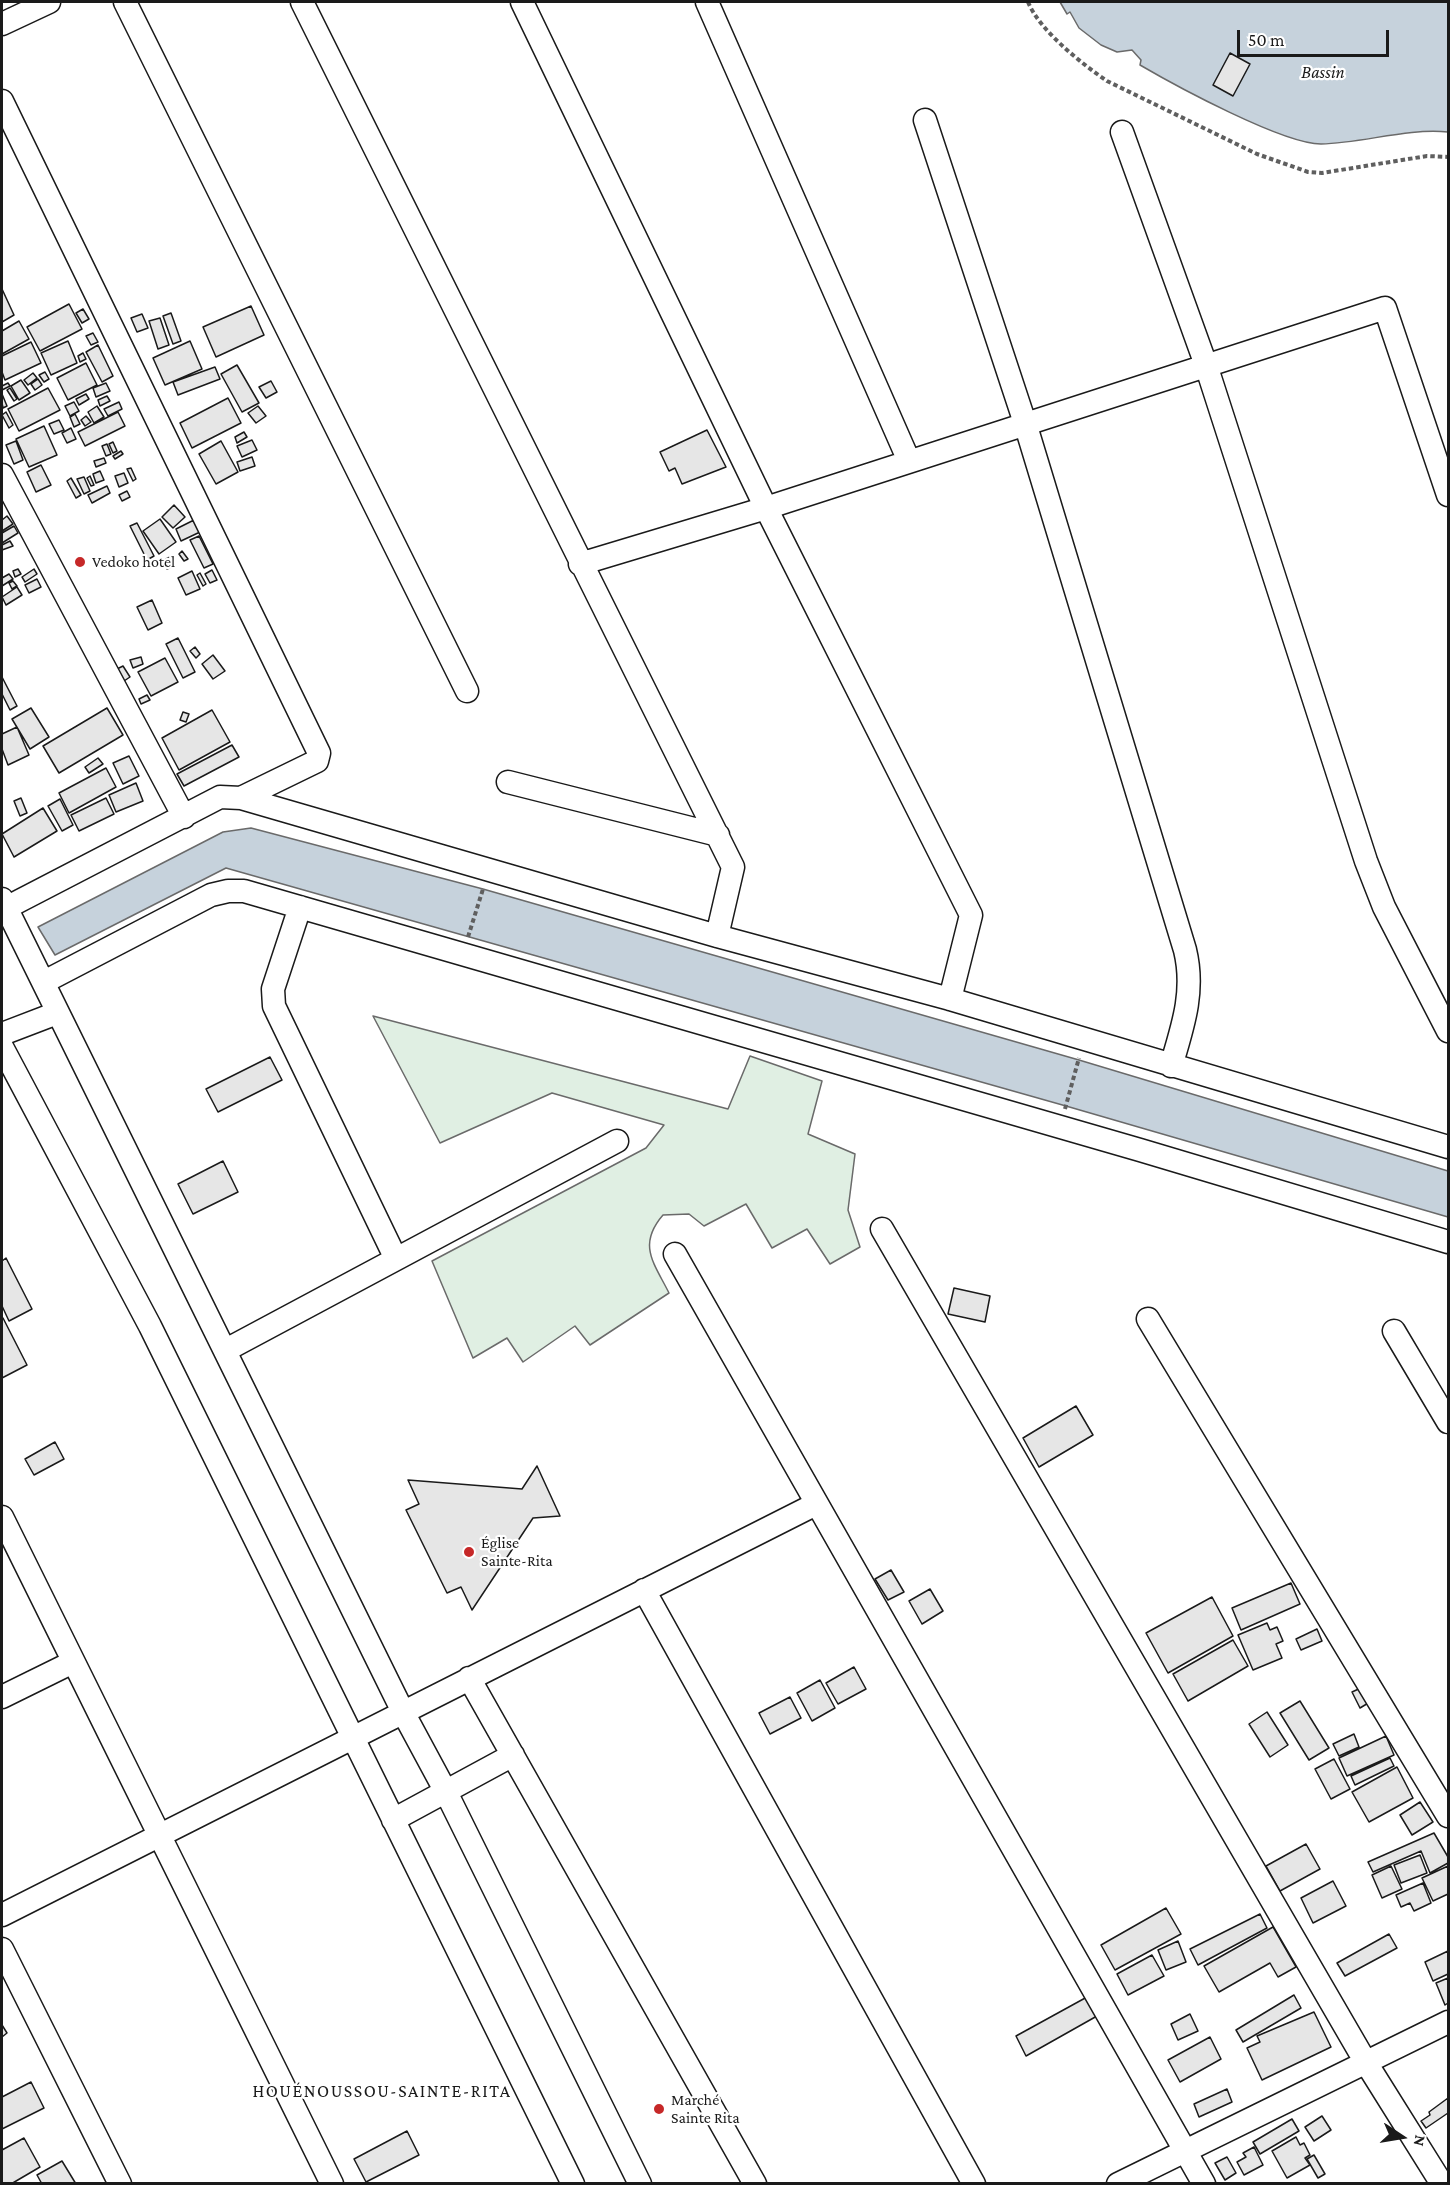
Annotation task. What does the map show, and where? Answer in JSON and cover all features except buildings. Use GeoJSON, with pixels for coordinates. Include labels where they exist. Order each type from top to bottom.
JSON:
{"type":"FeatureCollection","features":[{"type":"Feature","properties":{"kind":"street"},"geometry":{"type":"LineString","coordinates":[[2,24],[49,2]]}},
{"type":"Feature","properties":{"kind":"street"},"geometry":{"type":"LineString","coordinates":[[125,2],[467,691]]}},
{"type":"Feature","properties":{"kind":"street"},"geometry":{"type":"LineString","coordinates":[[302,2],[580,564],[733,867],[717,936]]}},
{"type":"Feature","properties":{"kind":"street"},"geometry":{"type":"LineString","coordinates":[[522,2],[766,508],[971,915],[950,999]]}},
{"type":"Feature","properties":{"kind":"street"},"geometry":{"type":"LineString","coordinates":[[707,2],[909,461]]}},
{"type":"Feature","properties":{"kind":"street"},"geometry":{"type":"LineString","coordinates":[[2,101],[319,753],[318,761],[241,798]]}},
{"type":"Feature","properties":{"kind":"street"},"geometry":{"type":"LineString","coordinates":[[926,120],[1025,423],[1185,950],[1190,970],[1188,1012],[1171,1066]]}},
{"type":"Feature","properties":{"kind":"street"},"geometry":{"type":"LineString","coordinates":[[1122,132],[1206,365],[1366,861],[1384,907],[1449,1031]]}},
{"type":"Feature","properties":{"kind":"street"},"geometry":{"type":"LineString","coordinates":[[580,564],[766,508],[1385,308],[1449,495]]}},
{"type":"Feature","properties":{"kind":"street"},"geometry":{"type":"LineString","coordinates":[[2,475],[184,817]]}},
{"type":"Feature","properties":{"kind":"street"},"geometry":{"type":"LineString","coordinates":[[508,782],[718,835]]}},
{"type":"Feature","properties":{"kind":"street"},"geometry":{"type":"LineString","coordinates":[[640,2184],[446,1792],[404,1714],[226,1350],[57,1013],[44,982],[3,906],[220,797],[241,798],[717,936],[950,999],[1449,1147]]}},
{"type":"Feature","properties":{"kind":"street"},"geometry":{"type":"LineString","coordinates":[[44,982],[212,895],[228,891],[244,891],[1140,1150],[1449,1242]]}},
{"type":"Feature","properties":{"kind":"street"},"geometry":{"type":"LineString","coordinates":[[300,907],[273,989],[274,1006],[396,1259]]}},
{"type":"Feature","properties":{"kind":"street"},"geometry":{"type":"LineString","coordinates":[[2,1034],[57,1013]]}},
{"type":"Feature","properties":{"kind":"street"},"geometry":{"type":"LineString","coordinates":[[2,1047],[150,1326],[289,1603],[352,1738],[573,2184]]}},
{"type":"Feature","properties":{"kind":"street"},"geometry":{"type":"LineString","coordinates":[[226,1350],[617,1141]]}},
{"type":"Feature","properties":{"kind":"street"},"geometry":{"type":"LineString","coordinates":[[882,1229],[1365,2061],[1442,2184]]}},
{"type":"Feature","properties":{"kind":"street"},"geometry":{"type":"LineString","coordinates":[[675,1254],[1204,2184]]}},
{"type":"Feature","properties":{"kind":"street"},"geometry":{"type":"LineString","coordinates":[[1148,1319],[1449,1816]]}},
{"type":"Feature","properties":{"kind":"street"},"geometry":{"type":"LineString","coordinates":[[1394,1331],[1449,1422]]}},
{"type":"Feature","properties":{"kind":"street"},"geometry":{"type":"LineString","coordinates":[[2,1915],[816,1504]]}},
{"type":"Feature","properties":{"kind":"street"},"geometry":{"type":"LineString","coordinates":[[2,1517],[332,2184]]}},
{"type":"Feature","properties":{"kind":"street"},"geometry":{"type":"LineString","coordinates":[[644,1590],[974,2184]]}},
{"type":"Feature","properties":{"kind":"street"},"geometry":{"type":"LineString","coordinates":[[2,1697],[73,1662]]}},
{"type":"Feature","properties":{"kind":"street"},"geometry":{"type":"LineString","coordinates":[[469,1678],[755,2184]]}},
{"type":"Feature","properties":{"kind":"street"},"geometry":{"type":"LineString","coordinates":[[393,1820],[513,1755]]}},
{"type":"Feature","properties":{"kind":"street"},"geometry":{"type":"LineString","coordinates":[[2,1949],[120,2184]]}},
{"type":"Feature","properties":{"kind":"street"},"geometry":{"type":"LineString","coordinates":[[1118,2184],[1365,2061],[1449,2022]]}},
{"type":"Feature","properties":{"kind":"path"},"geometry":{"type":"LineString","coordinates":[[1028,2],[1051,33],[1085,65],[1107,81],[1273,162],[1322,173],[1427,156],[1449,158]]}},
{"type":"Feature","properties":{"kind":"path"},"geometry":{"type":"LineString","coordinates":[[468,937],[483,889]]}},
{"type":"Feature","properties":{"kind":"path"},"geometry":{"type":"LineString","coordinates":[[1066,1106],[1079,1060]]}},
{"type":"Feature","properties":{"kind":"green space"},"geometry":{"type":"Polygon","coordinates":[[[373,1016],[728,1109],[750,1056],[822,1081],[808,1134],[855,1154],[848,1210],[860,1247],[830,1264],[807,1229],[772,1248],[746,1204],[704,1226],[689,1214],[663,1215],[655,1226],[650,1245],[654,1263],[669,1293],[590,1345],[575,1326],[523,1362],[507,1338],[473,1358],[432,1261],[646,1148],[664,1125],[552,1093],[440,1143],[373,1016]]]}},
{"type":"Feature","properties":{"kind":"water","name":"Bassin"},"geometry":{"type":"Polygon","coordinates":[[[1060,2],[1448,2],[1448,132],[1416,132],[1321,144],[1282,135],[1203,99],[1140,65],[1141,60],[1132,50],[1117,52],[1101,45],[1079,28],[1070,12],[1067,14],[1060,2]]]}},
{"type":"Feature","properties":{"kind":"water"},"geometry":{"type":"Polygon","coordinates":[[[251,828],[483,889],[1079,1060],[1448,1171],[1448,1217],[1066,1106],[226,868],[55,955],[38,927],[223,832],[251,828]]]}},
{"type":"Feature","properties":{"kind":"place","name":"Vedoko hotel"},"geometry":{"type":"Point","coordinates":[80,562]}},
{"type":"Feature","properties":{"kind":"place","name":"Église Sainte-Rita"},"geometry":{"type":"Point","coordinates":[469,1552]}},
{"type":"Feature","properties":{"kind":"place","name":"Marché Sainte Rita"},"geometry":{"type":"Point","coordinates":[659,2109]}},
{"type":"Feature","properties":{"kind":"district","name":"HOUÉNOUSSOU-SAINTE-RITA"},"geometry":{"type":"Point","coordinates":[382,2091]}}]}
